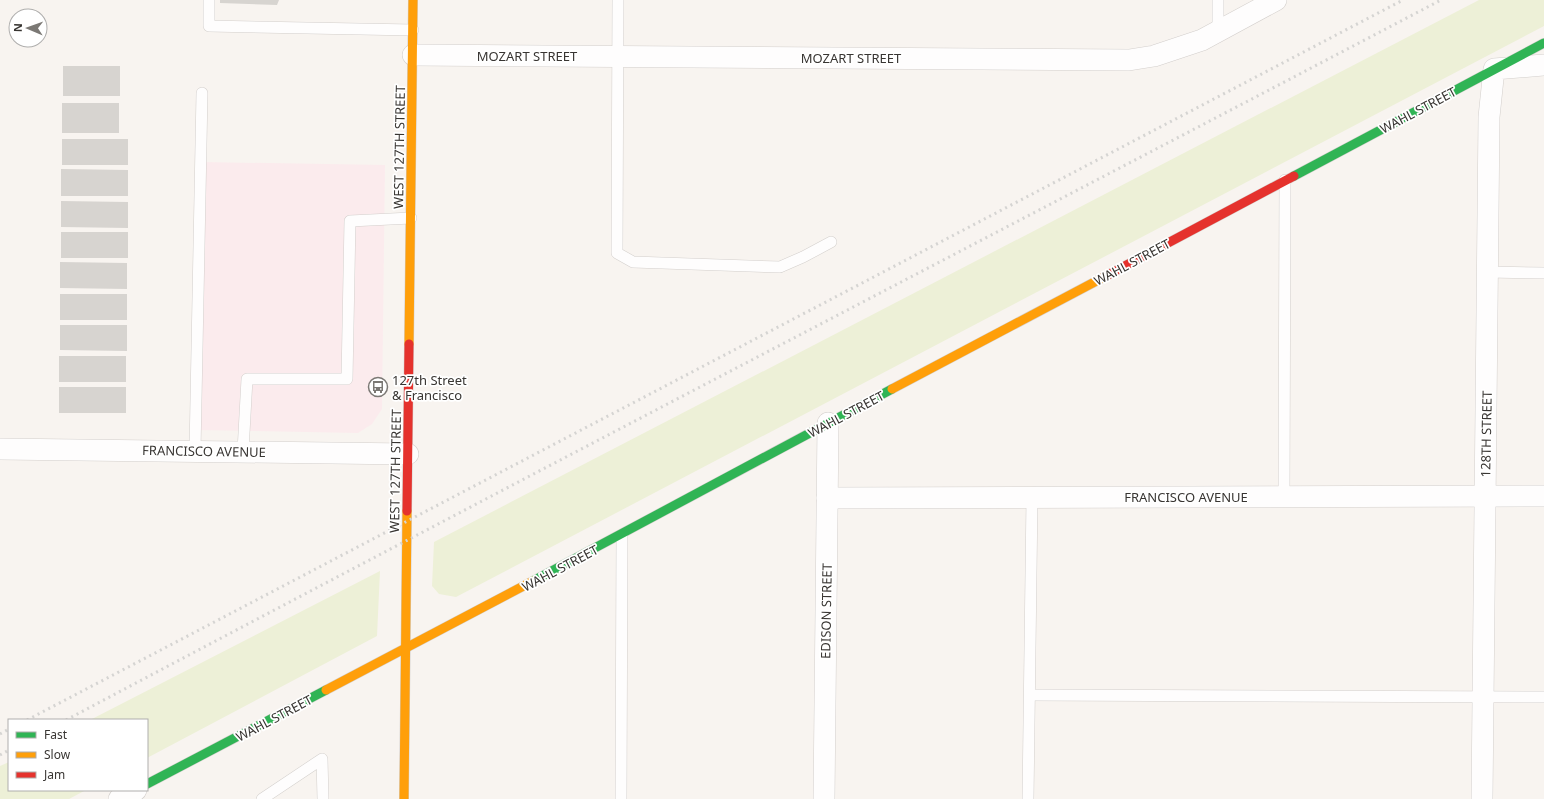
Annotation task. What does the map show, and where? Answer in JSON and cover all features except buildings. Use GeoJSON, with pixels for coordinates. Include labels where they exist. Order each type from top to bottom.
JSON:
{"type":"FeatureCollection","features":[{"type":"Feature","properties":{"kind":"street","name":"WEST 127TH STREET"},"geometry":{"type":"LineString","coordinates":[[404,799],[413,0]]}},
{"type":"Feature","properties":{"kind":"street","name":"MOZART STREET"},"geometry":{"type":"LineString","coordinates":[[413,55],[1130,60],[1154,56],[1202,40],[1276,0]]}},
{"type":"Feature","properties":{"kind":"street","name":"WAHL STREET"},"geometry":{"type":"LineString","coordinates":[[148,783],[622,535],[828,423],[1544,43]]}},
{"type":"Feature","properties":{"kind":"street"},"geometry":{"type":"LineString","coordinates":[[1494,69],[1544,65]]}},
{"type":"Feature","properties":{"kind":"street","name":"128TH STREET"},"geometry":{"type":"LineString","coordinates":[[1482,799],[1489,118],[1494,69]]}},
{"type":"Feature","properties":{"kind":"street","name":"EDISON STREET"},"geometry":{"type":"LineString","coordinates":[[824,799],[828,423]]}},
{"type":"Feature","properties":{"kind":"street","name":"FRANCISCO AVENUE"},"geometry":{"type":"LineString","coordinates":[[0,449],[408,454]]}},
{"type":"Feature","properties":{"kind":"street","name":"FRANCISCO AVENUE"},"geometry":{"type":"LineString","coordinates":[[827,498],[1544,496]]}},
{"type":"Feature","properties":{"kind":"street"},"geometry":{"type":"LineString","coordinates":[[119,799],[134,791]]}},
{"type":"Feature","properties":{"kind":"lane"},"geometry":{"type":"LineString","coordinates":[[209,0],[209,26],[413,30]]}},
{"type":"Feature","properties":{"kind":"lane"},"geometry":{"type":"LineString","coordinates":[[618,0],[617,253],[633,262],[780,267],[831,242]]}},
{"type":"Feature","properties":{"kind":"lane"},"geometry":{"type":"LineString","coordinates":[[1218,0],[1218,31]]}},
{"type":"Feature","properties":{"kind":"lane"},"geometry":{"type":"LineString","coordinates":[[196,451],[202,93]]}},
{"type":"Feature","properties":{"kind":"lane"},"geometry":{"type":"LineString","coordinates":[[1284,497],[1285,180]]}},
{"type":"Feature","properties":{"kind":"lane"},"geometry":{"type":"LineString","coordinates":[[243,451],[247,379],[347,379],[350,221],[411,218]]}},
{"type":"Feature","properties":{"kind":"lane"},"geometry":{"type":"LineString","coordinates":[[1488,272],[1544,273]]}},
{"type":"Feature","properties":{"kind":"lane"},"geometry":{"type":"LineString","coordinates":[[1028,799],[1032,498]]}},
{"type":"Feature","properties":{"kind":"lane"},"geometry":{"type":"LineString","coordinates":[[621,799],[622,535]]}},
{"type":"Feature","properties":{"kind":"lane"},"geometry":{"type":"LineString","coordinates":[[1030,695],[1544,697]]}},
{"type":"Feature","properties":{"kind":"lane"},"geometry":{"type":"LineString","coordinates":[[262,799],[322,759],[323,799]]}},
{"type":"Feature","properties":{"kind":"shaded area"},"geometry":{"type":"Polygon","coordinates":[[[201,162],[385,165],[382,409],[372,424],[358,433],[196,430],[201,162]]]}},
{"type":"Feature","properties":{"kind":"green space"},"geometry":{"type":"Polygon","coordinates":[[[1479,0],[1544,0],[1544,26],[456,597],[439,594],[432,586],[434,542],[1479,0]]]}},
{"type":"Feature","properties":{"kind":"green space"},"geometry":{"type":"Polygon","coordinates":[[[380,571],[377,636],[148,757],[148,719],[92,719],[380,571]]]}},
{"type":"Feature","properties":{"kind":"green space"},"geometry":{"type":"Polygon","coordinates":[[[8,762],[8,791],[84,791],[69,799],[0,799],[0,766],[8,762]]]}},
{"type":"Feature","properties":{"kind":"railway"},"geometry":{"type":"LineString","coordinates":[[29,719],[1403,0]]}},
{"type":"Feature","properties":{"kind":"railway"},"geometry":{"type":"LineString","coordinates":[[68,719],[1441,0]]}},
{"type":"Feature","properties":{"kind":"railway"},"geometry":{"type":"LineString","coordinates":[[0,734],[8,730]]}},
{"type":"Feature","properties":{"kind":"railway"},"geometry":{"type":"LineString","coordinates":[[0,755],[8,751]]}},
{"type":"Feature","properties":{"kind":"traffic: fast"},"geometry":{"type":"LineString","coordinates":[[1294,176],[1544,43]]}},
{"type":"Feature","properties":{"kind":"traffic: fast"},"geometry":{"type":"LineString","coordinates":[[533,581],[892,389]]}},
{"type":"Feature","properties":{"kind":"traffic: fast"},"geometry":{"type":"LineString","coordinates":[[148,783],[326,690]]}},
{"type":"Feature","properties":{"kind":"traffic: slow"},"geometry":{"type":"LineString","coordinates":[[409,344],[413,0]]}},
{"type":"Feature","properties":{"kind":"traffic: slow"},"geometry":{"type":"LineString","coordinates":[[892,389],[1104,277]]}},
{"type":"Feature","properties":{"kind":"traffic: slow"},"geometry":{"type":"LineString","coordinates":[[404,799],[407,511]]}},
{"type":"Feature","properties":{"kind":"traffic: slow"},"geometry":{"type":"LineString","coordinates":[[326,690],[533,581]]}},
{"type":"Feature","properties":{"kind":"traffic: jam"},"geometry":{"type":"LineString","coordinates":[[1104,277],[1294,176]]}},
{"type":"Feature","properties":{"kind":"traffic: jam"},"geometry":{"type":"LineString","coordinates":[[407,511],[409,344]]}},
{"type":"Feature","properties":{"kind":"place","name":"127th Street & Francisco"},"geometry":{"type":"Point","coordinates":[378,387]}}]}
